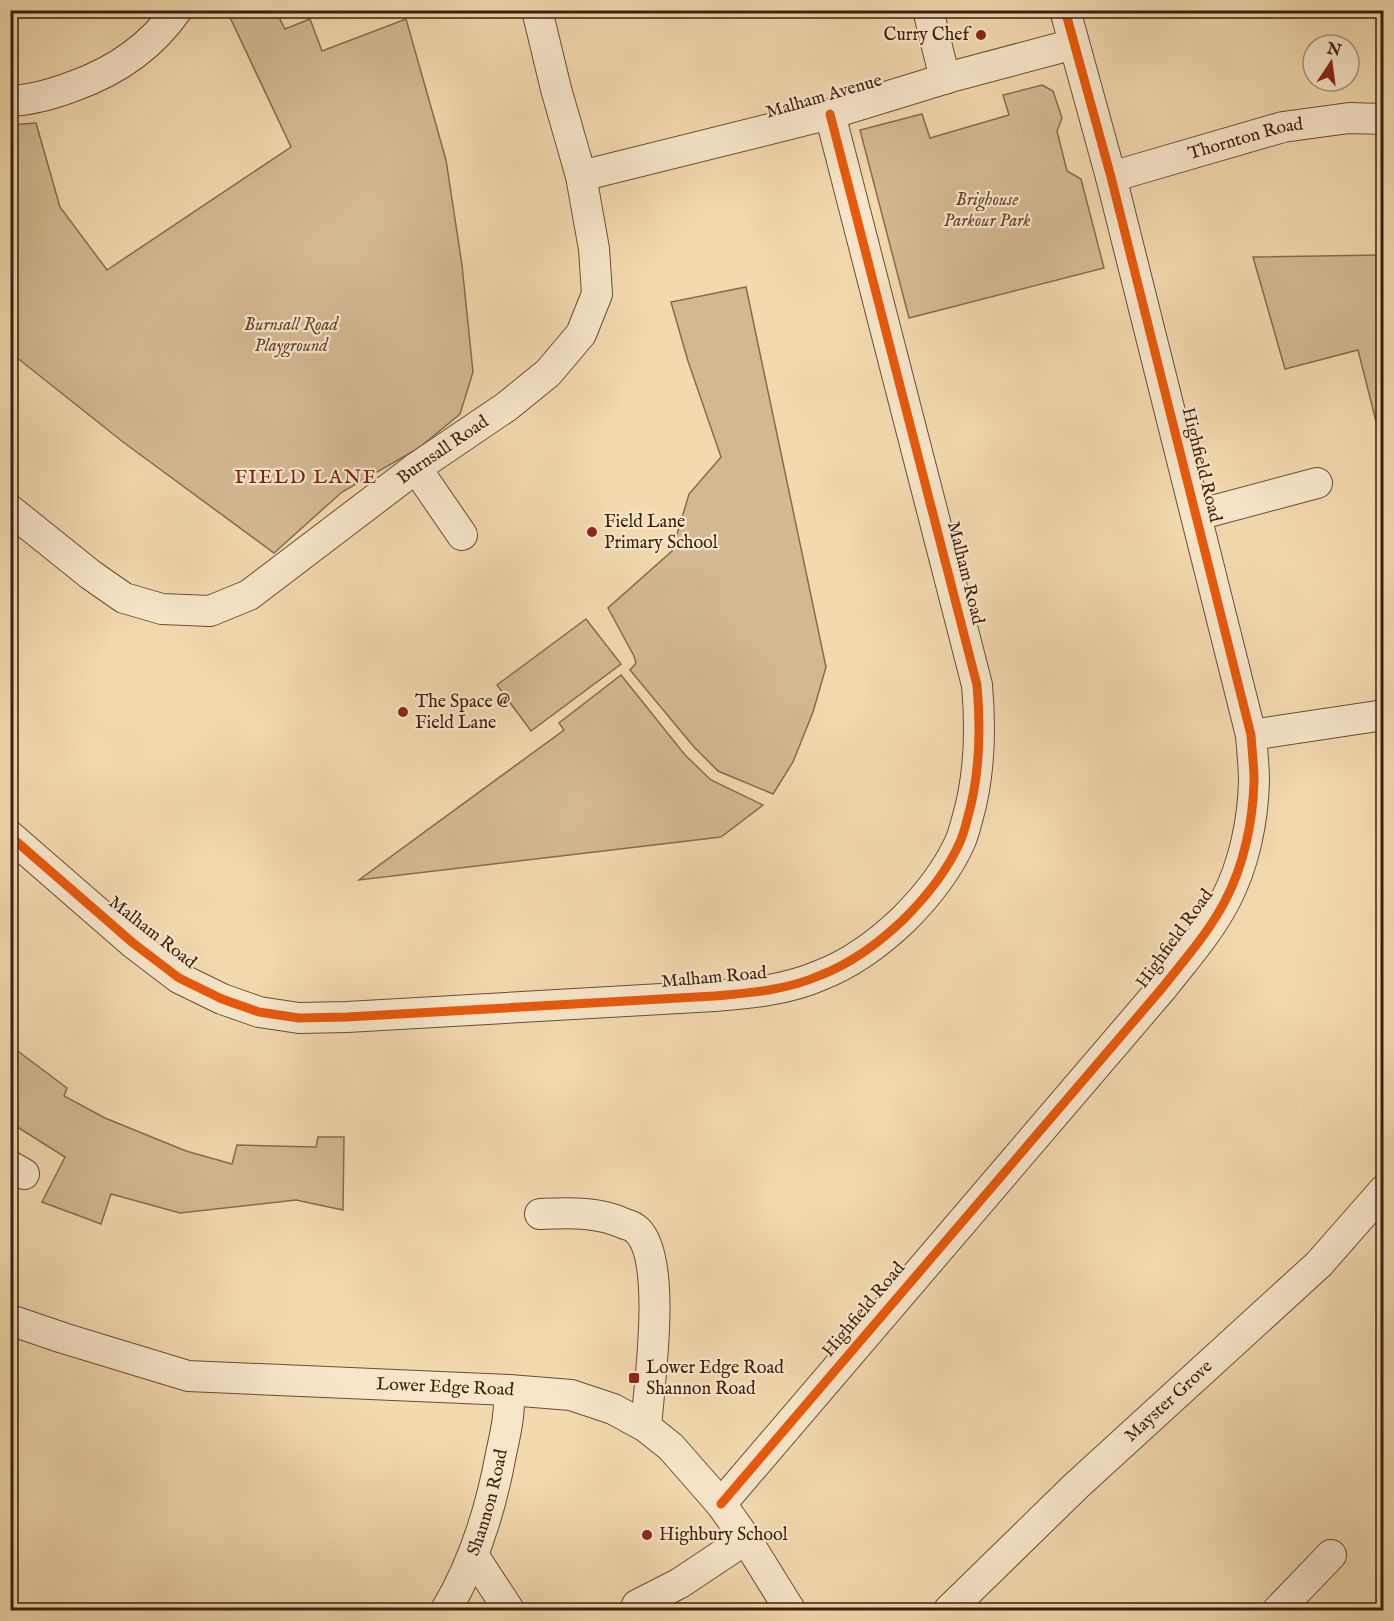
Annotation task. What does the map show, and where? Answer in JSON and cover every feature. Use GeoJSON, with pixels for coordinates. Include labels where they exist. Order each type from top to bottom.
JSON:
{"type":"FeatureCollection","features":[{"type":"Feature","properties":{"kind":"street"},"geometry":{"type":"LineString","coordinates":[[10,101],[57,93],[119,66],[154,39],[177,10]]}},
{"type":"Feature","properties":{"kind":"street","name":"Burnsall Road"},"geometry":{"type":"LineString","coordinates":[[10,510],[91,575],[124,598],[162,609],[210,611],[249,595],[416,468],[548,374],[580,334],[597,294],[594,249],[581,176],[556,89],[537,10]]}},
{"type":"Feature","properties":{"kind":"street"},"geometry":{"type":"LineString","coordinates":[[928,10],[952,82]]}},
{"type":"Feature","properties":{"kind":"street","name":"Highfield Road"},"geometry":{"type":"LineString","coordinates":[[721,1504],[1163,987],[1225,901],[1235,878],[1248,830],[1254,779],[1251,735],[1111,177],[1065,10]]}},
{"type":"Feature","properties":{"kind":"street","name":"Malham Avenue"},"geometry":{"type":"LineString","coordinates":[[581,176],[952,82],[1074,44]]}},
{"type":"Feature","properties":{"kind":"street","name":"Malham Road"},"geometry":{"type":"LineString","coordinates":[[10,836],[133,943],[179,978],[222,999],[259,1012],[299,1018],[760,992],[821,975],[856,957],[882,940],[919,904],[943,873],[960,841],[971,806],[977,771],[980,715],[977,685],[830,114]]}},
{"type":"Feature","properties":{"kind":"street","name":"Thornton Road"},"geometry":{"type":"LineString","coordinates":[[1111,177],[1283,127],[1349,118],[1383,119]]}},
{"type":"Feature","properties":{"kind":"street"},"geometry":{"type":"LineString","coordinates":[[416,468],[462,535]]}},
{"type":"Feature","properties":{"kind":"street"},"geometry":{"type":"LineString","coordinates":[[1197,515],[1317,483]]}},
{"type":"Feature","properties":{"kind":"street"},"geometry":{"type":"LineString","coordinates":[[1251,735],[1383,715]]}},
{"type":"Feature","properties":{"kind":"street","name":"Mayster Grove"},"geometry":{"type":"LineString","coordinates":[[949,1611],[1076,1486],[1319,1264],[1383,1190]]}},
{"type":"Feature","properties":{"kind":"street"},"geometry":{"type":"LineString","coordinates":[[540,1214],[600,1215],[636,1229],[644,1241],[651,1262],[654,1293],[653,1341],[646,1427]]}},
{"type":"Feature","properties":{"kind":"street","name":"Lower Edge Road"},"geometry":{"type":"LineString","coordinates":[[10,1320],[188,1376],[509,1390],[571,1395],[613,1409],[646,1427],[671,1447],[721,1504],[746,1539],[790,1611]]}},
{"type":"Feature","properties":{"kind":"street","name":"Shannon Road"},"geometry":{"type":"LineString","coordinates":[[446,1611],[473,1555],[494,1489],[510,1411],[509,1390]]}},
{"type":"Feature","properties":{"kind":"street"},"geometry":{"type":"LineString","coordinates":[[635,1611],[637,1605],[677,1600],[746,1539]]}},
{"type":"Feature","properties":{"kind":"street"},"geometry":{"type":"LineString","coordinates":[[473,1555],[509,1611]]}},
{"type":"Feature","properties":{"kind":"street"},"geometry":{"type":"LineString","coordinates":[[1278,1611],[1331,1555]]}},
{"type":"Feature","properties":{"kind":"green space","name":"Burnsall Road Playground"},"geometry":{"type":"Polygon","coordinates":[[[227,11],[276,11],[285,29],[310,19],[322,51],[406,19],[446,160],[462,265],[473,372],[460,414],[419,448],[342,492],[274,553],[123,442],[11,353],[11,125],[36,123],[60,207],[107,270],[291,147],[227,11]]]}},
{"type":"Feature","properties":{"kind":"green space","name":"Brighouse Parkour Park"},"geometry":{"type":"Polygon","coordinates":[[[1042,85],[1053,91],[1062,118],[1057,131],[1067,171],[1081,179],[1104,268],[909,318],[860,130],[922,114],[930,138],[1009,115],[1003,95],[1042,85]]]}},
{"type":"Feature","properties":{"kind":"green space"},"geometry":{"type":"Polygon","coordinates":[[[1384,255],[1383,449],[1358,350],[1285,369],[1253,257],[1384,255]]]}},
{"type":"Feature","properties":{"kind":"green space"},"geometry":{"type":"Polygon","coordinates":[[[746,287],[826,667],[813,712],[793,762],[773,794],[718,771],[694,747],[630,670],[636,663],[634,656],[608,608],[672,551],[689,494],[721,457],[688,361],[671,302],[746,287]]]}},
{"type":"Feature","properties":{"kind":"green space"},"geometry":{"type":"Polygon","coordinates":[[[586,619],[621,664],[531,731],[497,685],[586,619]]]}},
{"type":"Feature","properties":{"kind":"green space"},"geometry":{"type":"Polygon","coordinates":[[[621,675],[685,755],[711,780],[763,805],[721,837],[359,880],[564,730],[559,723],[621,675]]]}},
{"type":"Feature","properties":{"kind":"green space"},"geometry":{"type":"Polygon","coordinates":[[[11,1046],[67,1088],[64,1096],[105,1118],[186,1151],[232,1164],[237,1145],[316,1147],[318,1137],[344,1137],[343,1210],[296,1200],[180,1213],[111,1194],[101,1224],[42,1202],[65,1157],[11,1123],[11,1046]]]}},
{"type":"Feature","properties":{"kind":"cycle path"},"geometry":{"type":"LineString","coordinates":[[721,1504],[1188,956],[1212,924],[1225,901],[1237,873],[1246,842],[1252,812],[1254,781],[1251,735],[1111,177],[1065,10]]}},
{"type":"Feature","properties":{"kind":"cycle path"},"geometry":{"type":"LineString","coordinates":[[10,836],[133,943],[179,978],[222,999],[259,1012],[299,1018],[714,996],[769,990],[808,980],[832,970],[865,951],[895,928],[928,893],[955,853],[963,834],[977,770],[979,736],[977,685],[830,114]]}},
{"type":"Feature","properties":{"kind":"place","name":"Curry Chef"},"geometry":{"type":"Point","coordinates":[981,35]}},
{"type":"Feature","properties":{"kind":"place","name":"Field Lane Primary School"},"geometry":{"type":"Point","coordinates":[592,532]}},
{"type":"Feature","properties":{"kind":"place","name":"The Space @ Field Lane"},"geometry":{"type":"Point","coordinates":[403,712]}},
{"type":"Feature","properties":{"kind":"place","name":"Lower Edge Road Shannon Road"},"geometry":{"type":"Point","coordinates":[634,1378]}},
{"type":"Feature","properties":{"kind":"place","name":"Highbury School"},"geometry":{"type":"Point","coordinates":[647,1535]}},
{"type":"Feature","properties":{"kind":"district","name":"FIELD LANE"},"geometry":{"type":"Point","coordinates":[306,477]}}]}
